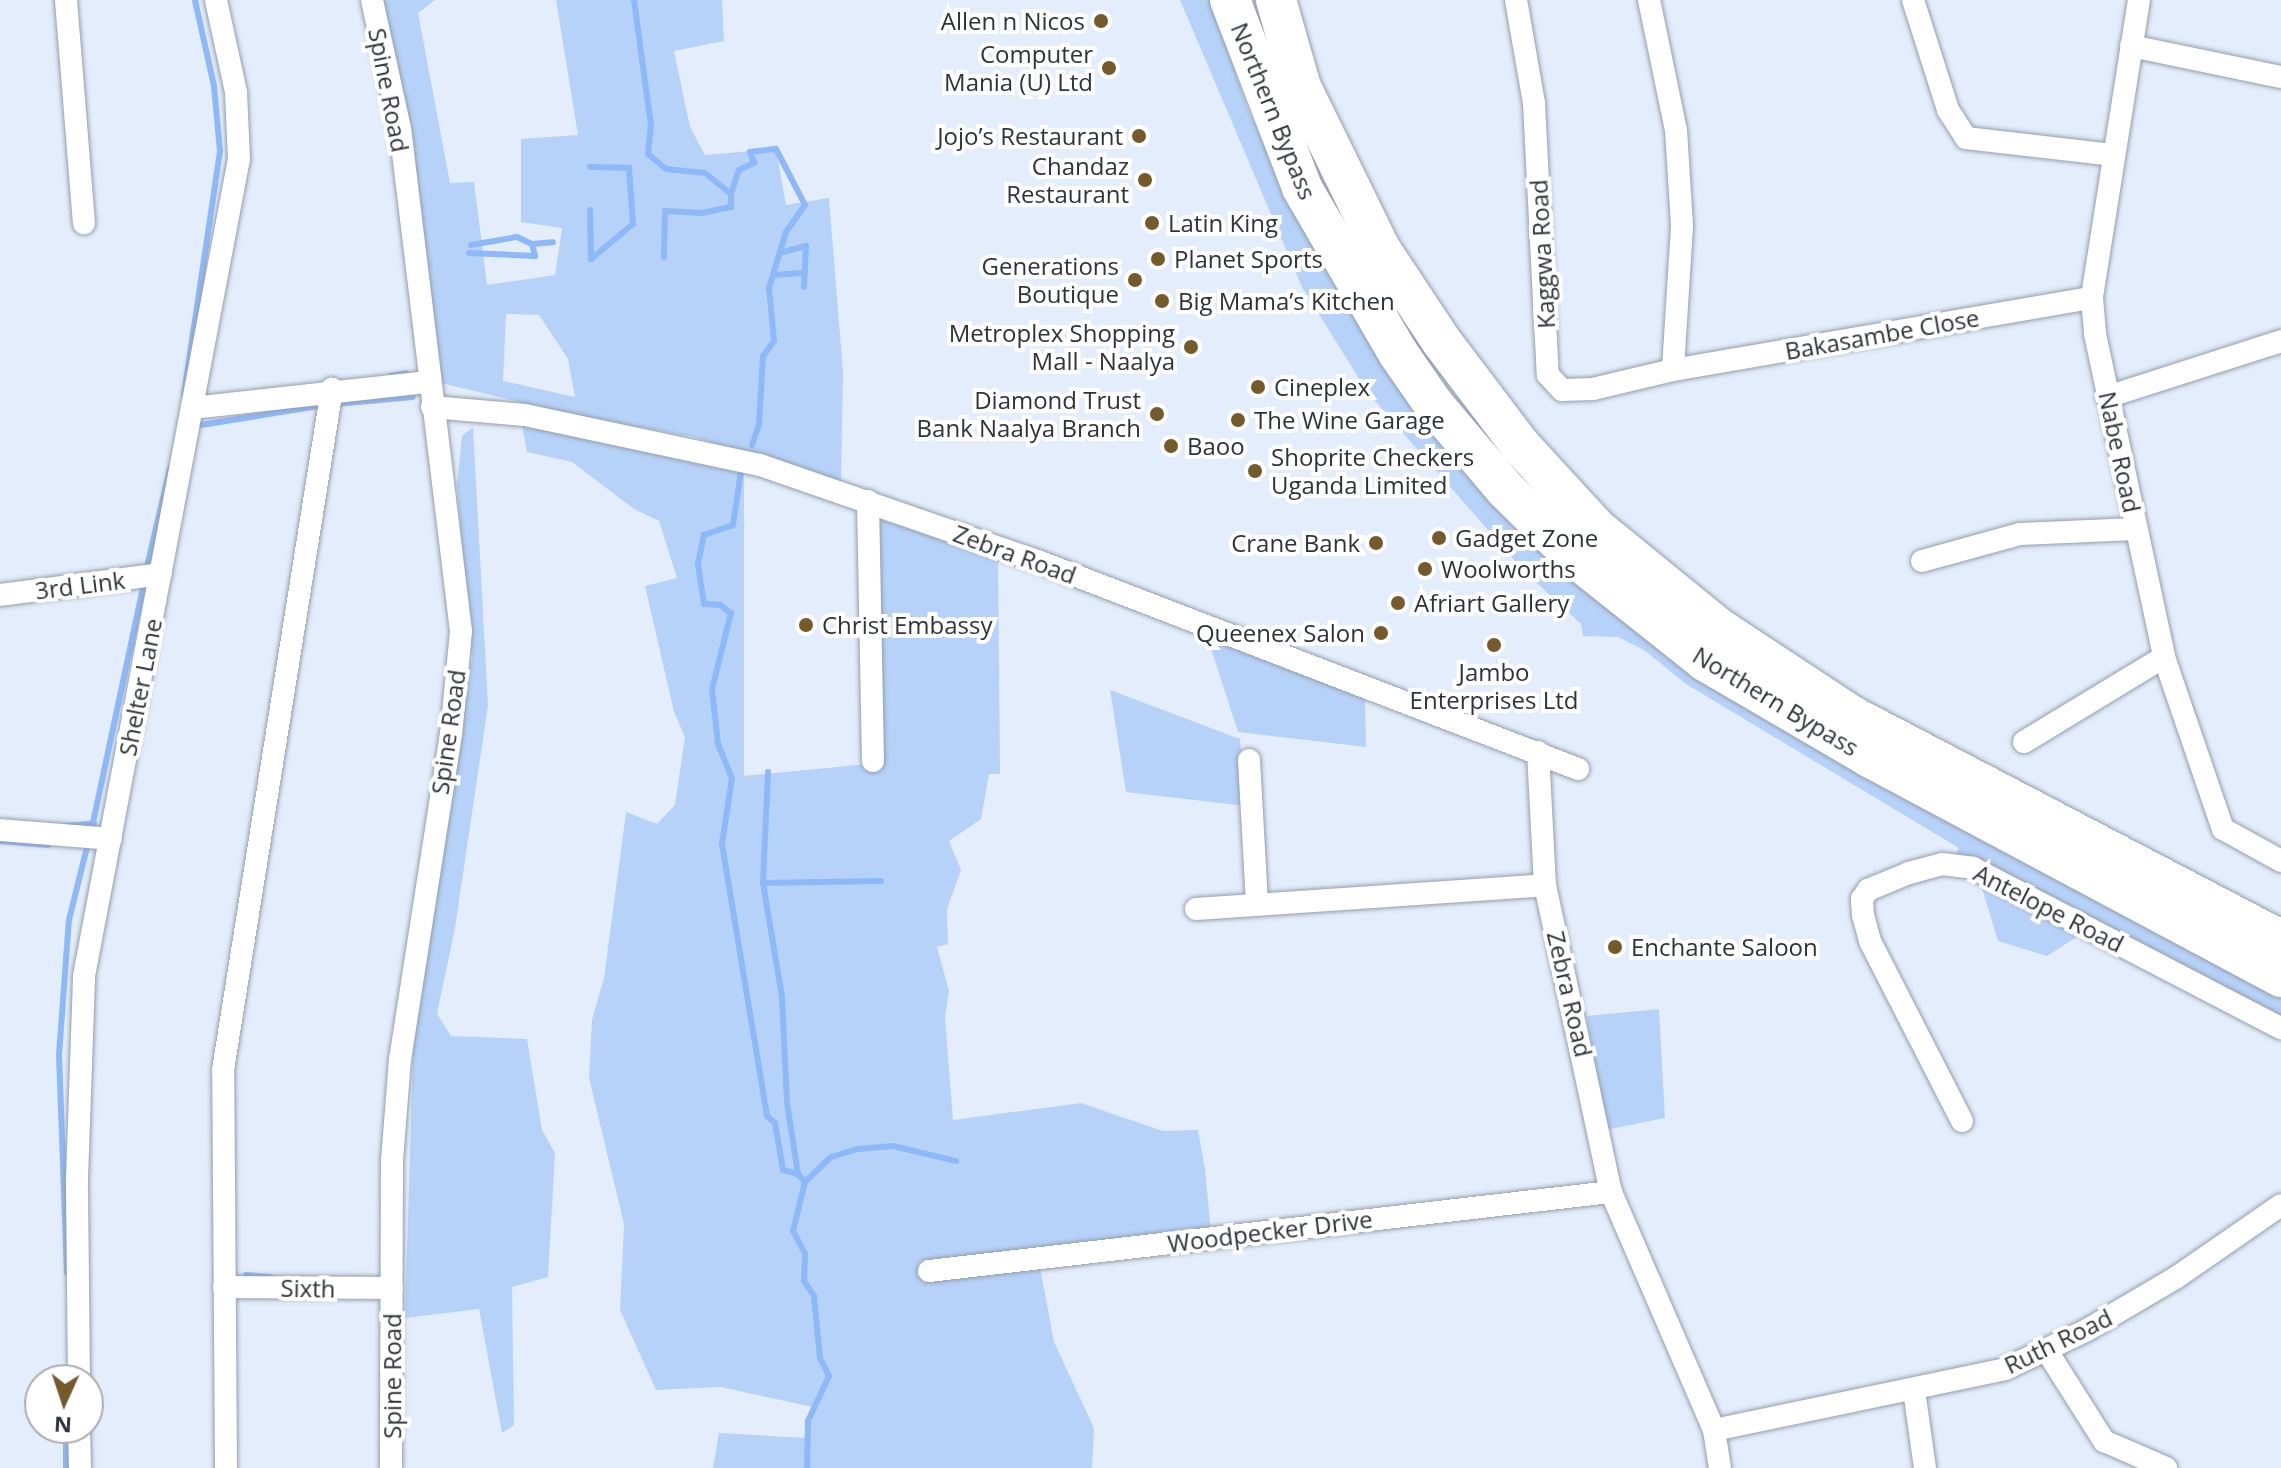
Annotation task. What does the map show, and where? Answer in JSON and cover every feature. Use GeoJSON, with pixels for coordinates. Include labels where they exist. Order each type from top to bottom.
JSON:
{"type":"FeatureCollection","features":[{"type":"Feature","properties":{"kind":"highway","name":"Northern Bypass"},"geometry":{"type":"LineString","coordinates":[[1230,0],[1302,188],[1398,353],[1434,405],[1505,489],[1573,556],[1705,661],[1869,757],[2281,977]]}},
{"type":"Feature","properties":{"kind":"highway","name":"Northern Bypass"},"geometry":{"type":"LineString","coordinates":[[1276,0],[1301,87],[1381,250],[1442,342],[1520,445],[1597,529],[1717,627],[1852,716],[2281,940]]}},
{"type":"Feature","properties":{"kind":"street"},"geometry":{"type":"LineString","coordinates":[[66,0],[84,223]]}},
{"type":"Feature","properties":{"kind":"street","name":"Shelter Lane"},"geometry":{"type":"LineString","coordinates":[[79,1364],[79,1016],[97,837],[161,574],[241,134],[216,0]]}},
{"type":"Feature","properties":{"kind":"street","name":"Spine Road"},"geometry":{"type":"LineString","coordinates":[[372,0],[400,128],[461,631],[451,734],[400,1059],[392,1160],[391,1468]]}},
{"type":"Feature","properties":{"kind":"street","name":"Kaggwa Road"},"geometry":{"type":"LineString","coordinates":[[1516,0],[1534,103],[1551,382],[1577,392],[1673,370]]}},
{"type":"Feature","properties":{"kind":"street"},"geometry":{"type":"LineString","coordinates":[[1649,0],[1676,130],[1682,226],[1673,370]]}},
{"type":"Feature","properties":{"kind":"street"},"geometry":{"type":"LineString","coordinates":[[1913,0],[1948,110],[1966,138],[2112,155]]}},
{"type":"Feature","properties":{"kind":"street","name":"Nabe Road"},"geometry":{"type":"LineString","coordinates":[[2139,0],[2112,155],[2092,298],[2107,397],[2164,657],[2223,829],[2281,861]]}},
{"type":"Feature","properties":{"kind":"street"},"geometry":{"type":"LineString","coordinates":[[2131,46],[2281,77]]}},
{"type":"Feature","properties":{"kind":"street","name":"Bakasambe Close"},"geometry":{"type":"LineString","coordinates":[[1673,370],[2092,298]]}},
{"type":"Feature","properties":{"kind":"street"},"geometry":{"type":"LineString","coordinates":[[2107,397],[2281,341]]}},
{"type":"Feature","properties":{"kind":"street"},"geometry":{"type":"LineString","coordinates":[[192,408],[331,399],[429,382]]}},
{"type":"Feature","properties":{"kind":"street"},"geometry":{"type":"LineString","coordinates":[[226,1468],[223,1070],[331,399]]}},
{"type":"Feature","properties":{"kind":"street","name":"Zebra Road"},"geometry":{"type":"LineString","coordinates":[[432,407],[525,415],[684,447],[868,501],[1578,769]]}},
{"type":"Feature","properties":{"kind":"street"},"geometry":{"type":"LineString","coordinates":[[868,501],[873,761]]}},
{"type":"Feature","properties":{"kind":"street"},"geometry":{"type":"LineString","coordinates":[[1922,561],[2020,534],[2136,529]]}},
{"type":"Feature","properties":{"kind":"street","name":"3rd Link"},"geometry":{"type":"LineString","coordinates":[[0,595],[161,574]]}},
{"type":"Feature","properties":{"kind":"street"},"geometry":{"type":"LineString","coordinates":[[2024,742],[2164,657]]}},
{"type":"Feature","properties":{"kind":"street","name":"Zebra Road"},"geometry":{"type":"LineString","coordinates":[[1538,752],[1545,885],[1611,1192],[1714,1430],[1720,1468]]}},
{"type":"Feature","properties":{"kind":"street"},"geometry":{"type":"LineString","coordinates":[[1249,760],[1257,901]]}},
{"type":"Feature","properties":{"kind":"street"},"geometry":{"type":"LineString","coordinates":[[0,830],[97,837]]}},
{"type":"Feature","properties":{"kind":"street","name":"Antelope Road"},"geometry":{"type":"LineString","coordinates":[[1962,1121],[1870,941],[1863,915],[1862,899],[1868,890],[1909,873],[1942,864],[1973,868],[2281,1028]]}},
{"type":"Feature","properties":{"kind":"street"},"geometry":{"type":"LineString","coordinates":[[1196,909],[1257,901],[1545,885]]}},
{"type":"Feature","properties":{"kind":"street","name":"Woodpecker Drive"},"geometry":{"type":"LineString","coordinates":[[929,1271],[1611,1192]]}},
{"type":"Feature","properties":{"kind":"street","name":"Ruth Road"},"geometry":{"type":"LineString","coordinates":[[1714,1430],[2005,1369],[2047,1351],[2236,1240],[2281,1205]]}},
{"type":"Feature","properties":{"kind":"street","name":"Sixth"},"geometry":{"type":"LineString","coordinates":[[224,1287],[392,1288]]}},
{"type":"Feature","properties":{"kind":"street"},"geometry":{"type":"LineString","coordinates":[[2047,1351],[2104,1441],[2166,1468]]}},
{"type":"Feature","properties":{"kind":"street"},"geometry":{"type":"LineString","coordinates":[[1914,1390],[1925,1468]]}},
{"type":"Feature","properties":{"kind":"street"},"geometry":{"type":"LineString","coordinates":[[79,1444],[80,1468]]}},
{"type":"Feature","properties":{"kind":"shaded area"},"geometry":{"type":"Polygon","coordinates":[[[379,0],[435,0],[418,13],[450,183],[474,182],[487,285],[555,275],[562,228],[521,222],[521,139],[578,135],[556,0],[722,0],[724,41],[674,51],[690,127],[705,155],[776,149],[786,205],[829,198],[843,372],[841,483],[695,437],[576,416],[437,382],[379,0]],[[506,314],[503,381],[575,397],[568,359],[539,315],[506,314]]]}},
{"type":"Feature","properties":{"kind":"shaded area"},"geometry":{"type":"Polygon","coordinates":[[[1180,0],[1211,0],[1247,107],[1284,189],[1337,288],[1402,389],[1551,561],[1694,677],[1965,831],[2281,996],[2281,1016],[1956,854],[1959,848],[1686,684],[1644,650],[1618,637],[1583,636],[1581,624],[1523,570],[1368,393],[1302,287],[1180,0]]]}},
{"type":"Feature","properties":{"kind":"shaded area"},"geometry":{"type":"Polygon","coordinates":[[[522,425],[744,474],[744,776],[868,764],[877,771],[872,518],[998,551],[1000,774],[989,774],[981,819],[949,841],[961,870],[947,909],[948,944],[937,947],[949,991],[945,1017],[953,1120],[1081,1103],[1163,1131],[1198,1130],[1205,1169],[1212,1243],[1040,1267],[1054,1342],[1094,1428],[1092,1468],[713,1468],[719,1433],[806,1438],[808,1421],[817,1408],[721,1387],[656,1390],[620,1310],[624,1224],[589,1078],[592,1020],[604,978],[626,812],[657,824],[675,805],[685,737],[674,712],[645,586],[677,578],[659,521],[634,509],[572,462],[527,452],[522,425]]]}},
{"type":"Feature","properties":{"kind":"shaded area"},"geometry":{"type":"Polygon","coordinates":[[[473,427],[488,705],[455,928],[437,1014],[451,1036],[527,1039],[542,1130],[555,1153],[548,1277],[512,1287],[514,1425],[502,1433],[479,1309],[405,1318],[414,1019],[472,658],[457,484],[462,436],[473,427]]]}},
{"type":"Feature","properties":{"kind":"shaded area"},"geometry":{"type":"Polygon","coordinates":[[[1207,636],[1365,699],[1366,747],[1238,732],[1207,636]]]}},
{"type":"Feature","properties":{"kind":"shaded area"},"geometry":{"type":"Polygon","coordinates":[[[1110,690],[1240,739],[1246,806],[1126,792],[1110,690]]]}},
{"type":"Feature","properties":{"kind":"shaded area"},"geometry":{"type":"Polygon","coordinates":[[[1981,885],[2083,933],[2047,956],[1998,941],[1981,885]]]}},
{"type":"Feature","properties":{"kind":"shaded area"},"geometry":{"type":"Polygon","coordinates":[[[1659,1009],[1665,1118],[1606,1130],[1587,1016],[1659,1009]]]}},
{"type":"Feature","properties":{"kind":"waterway"},"geometry":{"type":"LineString","coordinates":[[184,395],[220,151],[214,86],[195,0]]}},
{"type":"Feature","properties":{"kind":"waterway"},"geometry":{"type":"LineString","coordinates":[[634,0],[651,125],[648,154],[666,169],[705,173],[731,194],[739,170],[754,163],[750,152],[776,149],[805,205],[786,232],[769,288],[774,341],[763,356],[759,424],[752,445]]}},
{"type":"Feature","properties":{"kind":"waterway"},"geometry":{"type":"LineString","coordinates":[[590,167],[629,168],[633,224],[591,259],[590,210]]}},
{"type":"Feature","properties":{"kind":"waterway"},"geometry":{"type":"LineString","coordinates":[[664,257],[665,211],[702,213],[731,207],[731,194]]}},
{"type":"Feature","properties":{"kind":"waterway"},"geometry":{"type":"LineString","coordinates":[[471,245],[517,237],[532,244],[553,242]]}},
{"type":"Feature","properties":{"kind":"waterway"},"geometry":{"type":"LineString","coordinates":[[469,253],[535,256],[532,244]]}},
{"type":"Feature","properties":{"kind":"waterway"},"geometry":{"type":"LineString","coordinates":[[783,252],[806,246],[804,287]]}},
{"type":"Feature","properties":{"kind":"waterway"},"geometry":{"type":"LineString","coordinates":[[774,275],[805,273]]}},
{"type":"Feature","properties":{"kind":"waterway"},"geometry":{"type":"LineString","coordinates":[[391,376],[406,373]]}},
{"type":"Feature","properties":{"kind":"waterway"},"geometry":{"type":"LineString","coordinates":[[335,404],[413,397]]}},
{"type":"Feature","properties":{"kind":"waterway"},"geometry":{"type":"LineString","coordinates":[[201,425],[324,405]]}},
{"type":"Feature","properties":{"kind":"waterway"},"geometry":{"type":"LineString","coordinates":[[146,571],[170,469]]}},
{"type":"Feature","properties":{"kind":"waterway"},"geometry":{"type":"LineString","coordinates":[[741,471],[733,525],[704,535],[698,564],[704,604],[720,605],[731,613],[712,689],[718,744],[732,778],[722,844],[767,1116],[775,1123],[783,1170],[798,1174],[805,1182],[793,1231],[805,1254],[804,1281],[814,1296],[820,1358],[829,1376],[808,1421],[807,1468]]}},
{"type":"Feature","properties":{"kind":"waterway"},"geometry":{"type":"LineString","coordinates":[[91,832],[144,582]]}},
{"type":"Feature","properties":{"kind":"waterway"},"geometry":{"type":"LineString","coordinates":[[768,772],[763,883],[782,997],[787,1103],[798,1174]]}},
{"type":"Feature","properties":{"kind":"waterway"},"geometry":{"type":"LineString","coordinates":[[67,826],[94,823]]}},
{"type":"Feature","properties":{"kind":"waterway"},"geometry":{"type":"LineString","coordinates":[[0,841],[48,845]]}},
{"type":"Feature","properties":{"kind":"waterway"},"geometry":{"type":"LineString","coordinates":[[67,1273],[59,1055],[69,920],[88,843]]}},
{"type":"Feature","properties":{"kind":"waterway"},"geometry":{"type":"LineString","coordinates":[[763,883],[881,881]]}},
{"type":"Feature","properties":{"kind":"waterway"},"geometry":{"type":"LineString","coordinates":[[805,1182],[831,1157],[858,1149],[893,1146],[956,1161]]}},
{"type":"Feature","properties":{"kind":"waterway"},"geometry":{"type":"LineString","coordinates":[[246,1275],[270,1277]]}},
{"type":"Feature","properties":{"kind":"waterway"},"geometry":{"type":"LineString","coordinates":[[66,1444],[66,1468]]}},
{"type":"Feature","properties":{"kind":"place","name":"Allen n Nicos"},"geometry":{"type":"Point","coordinates":[1101,21]}},
{"type":"Feature","properties":{"kind":"place","name":"Computer Mania (U) Ltd"},"geometry":{"type":"Point","coordinates":[1109,68]}},
{"type":"Feature","properties":{"kind":"place","name":"Jojo’s Restaurant"},"geometry":{"type":"Point","coordinates":[1139,136]}},
{"type":"Feature","properties":{"kind":"place","name":"Chandaz Restaurant"},"geometry":{"type":"Point","coordinates":[1145,180]}},
{"type":"Feature","properties":{"kind":"place","name":"Latin King"},"geometry":{"type":"Point","coordinates":[1152,223]}},
{"type":"Feature","properties":{"kind":"place","name":"Planet Sports"},"geometry":{"type":"Point","coordinates":[1158,259]}},
{"type":"Feature","properties":{"kind":"place","name":"Generations Boutique"},"geometry":{"type":"Point","coordinates":[1135,280]}},
{"type":"Feature","properties":{"kind":"place","name":"Big Mama’s Kitchen"},"geometry":{"type":"Point","coordinates":[1162,301]}},
{"type":"Feature","properties":{"kind":"place","name":"Metroplex Shopping Mall - Naalya"},"geometry":{"type":"Point","coordinates":[1191,347]}},
{"type":"Feature","properties":{"kind":"place","name":"Cineplex"},"geometry":{"type":"Point","coordinates":[1258,387]}},
{"type":"Feature","properties":{"kind":"place","name":"Diamond Trust Bank Naalya Branch"},"geometry":{"type":"Point","coordinates":[1157,414]}},
{"type":"Feature","properties":{"kind":"place","name":"The Wine Garage"},"geometry":{"type":"Point","coordinates":[1238,420]}},
{"type":"Feature","properties":{"kind":"place","name":"Baoo"},"geometry":{"type":"Point","coordinates":[1171,446]}},
{"type":"Feature","properties":{"kind":"place","name":"Shoprite Checkers Uganda Limited"},"geometry":{"type":"Point","coordinates":[1255,471]}},
{"type":"Feature","properties":{"kind":"place","name":"Gadget Zone"},"geometry":{"type":"Point","coordinates":[1439,538]}},
{"type":"Feature","properties":{"kind":"place","name":"Crane Bank"},"geometry":{"type":"Point","coordinates":[1376,543]}},
{"type":"Feature","properties":{"kind":"place","name":"Woolworths"},"geometry":{"type":"Point","coordinates":[1425,569]}},
{"type":"Feature","properties":{"kind":"place","name":"Afriart Gallery"},"geometry":{"type":"Point","coordinates":[1398,603]}},
{"type":"Feature","properties":{"kind":"place","name":"Christ Embassy"},"geometry":{"type":"Point","coordinates":[806,625]}},
{"type":"Feature","properties":{"kind":"place","name":"Queenex Salon"},"geometry":{"type":"Point","coordinates":[1381,633]}},
{"type":"Feature","properties":{"kind":"place","name":"Jambo Enterprises Ltd"},"geometry":{"type":"Point","coordinates":[1494,645]}},
{"type":"Feature","properties":{"kind":"place","name":"Enchante Saloon"},"geometry":{"type":"Point","coordinates":[1615,947]}}]}
